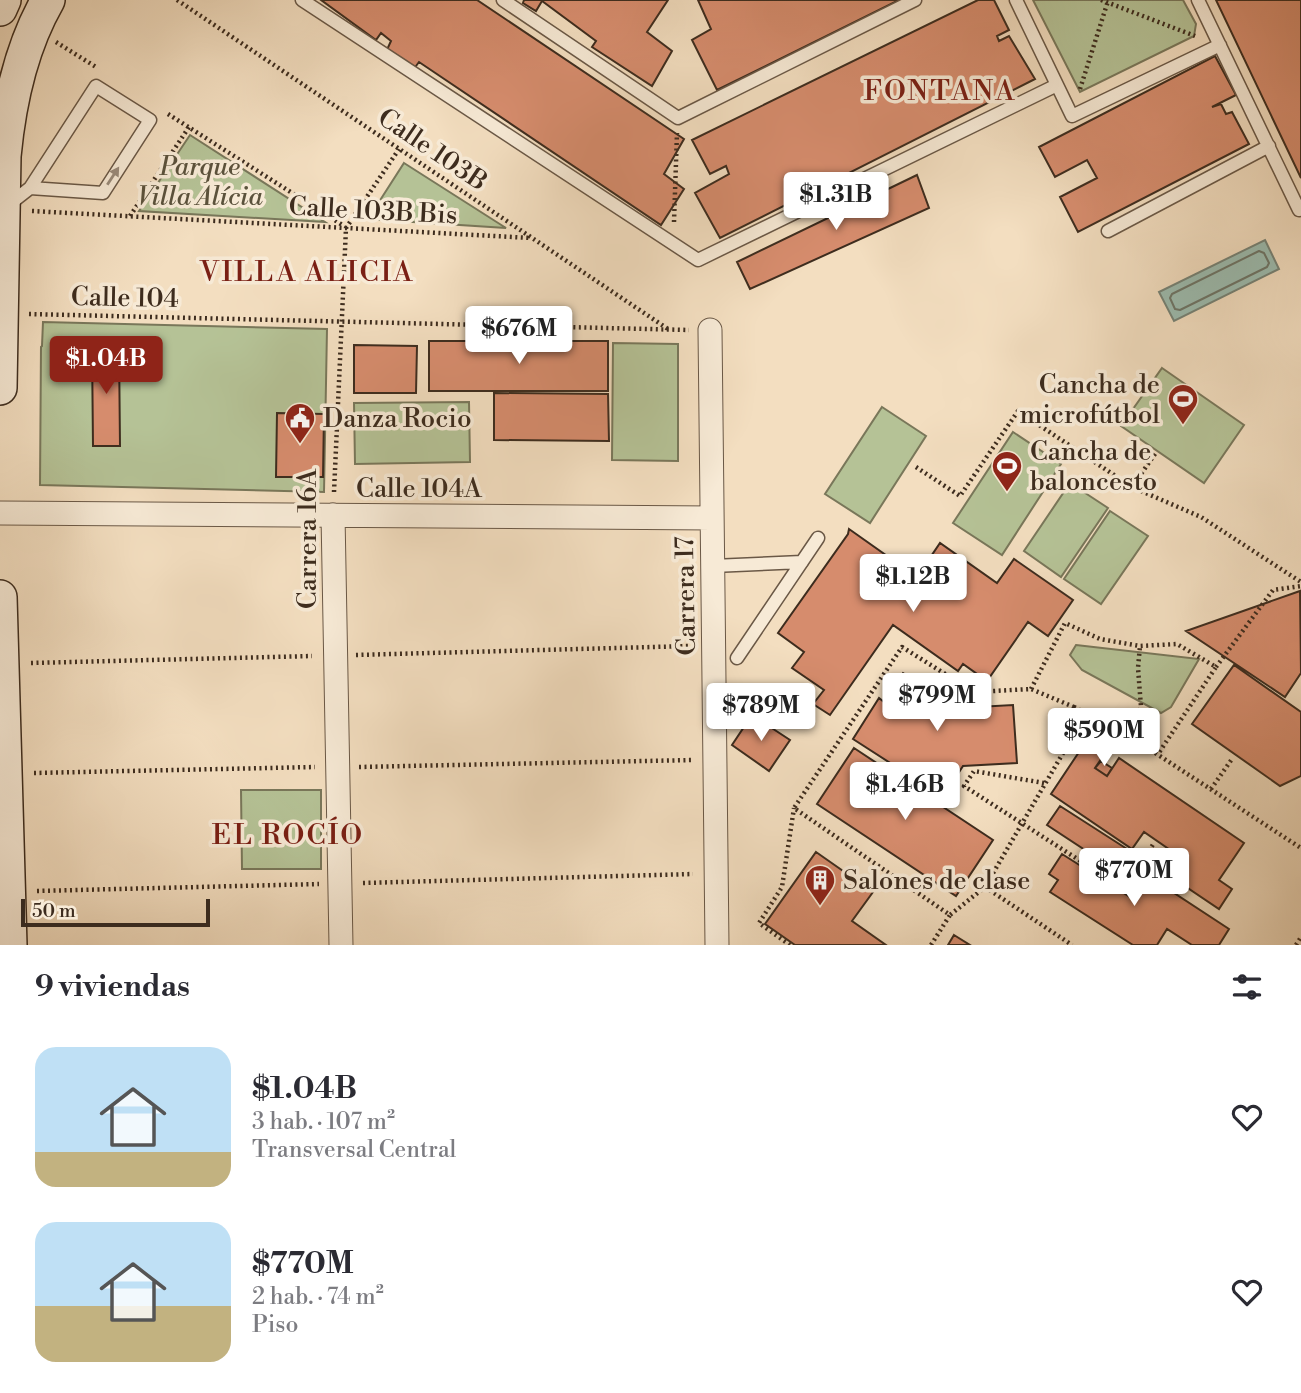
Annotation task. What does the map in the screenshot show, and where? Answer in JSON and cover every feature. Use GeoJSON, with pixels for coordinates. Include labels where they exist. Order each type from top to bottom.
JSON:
{"type":"FeatureCollection","features":[{"type":"Feature","properties":{"kind":"main road"},"geometry":{"type":"LineString","coordinates":[[0,9],[4,0]]}},
{"type":"Feature","properties":{"kind":"main road"},"geometry":{"type":"LineString","coordinates":[[0,388],[7,125],[22,63],[42,14]]}},
{"type":"Feature","properties":{"kind":"main road"},"geometry":{"type":"LineString","coordinates":[[0,597],[10,945]]}},
{"type":"Feature","properties":{"kind":"street","name":"Carrera 17"},"geometry":{"type":"LineString","coordinates":[[710,330],[717,945]]}},
{"type":"Feature","properties":{"kind":"street","name":"Calle 104A"},"geometry":{"type":"LineString","coordinates":[[0,513],[712,518]]}},
{"type":"Feature","properties":{"kind":"street","name":"Carrera 16A"},"geometry":{"type":"LineString","coordinates":[[333,515],[341,945]]}},
{"type":"Feature","properties":{"kind":"lane"},"geometry":{"type":"LineString","coordinates":[[302,0],[698,260],[1057,85]]}},
{"type":"Feature","properties":{"kind":"lane"},"geometry":{"type":"LineString","coordinates":[[503,0],[677,118],[915,0]]}},
{"type":"Feature","properties":{"kind":"lane"},"geometry":{"type":"LineString","coordinates":[[1016,0],[1072,116],[1220,46]]}},
{"type":"Feature","properties":{"kind":"lane"},"geometry":{"type":"LineString","coordinates":[[1198,0],[1299,209]]}},
{"type":"Feature","properties":{"kind":"lane"},"geometry":{"type":"LineString","coordinates":[[3,209],[30,188],[96,86],[150,121],[103,193],[30,188]]}},
{"type":"Feature","properties":{"kind":"lane"},"geometry":{"type":"LineString","coordinates":[[1108,231],[1269,146]]}},
{"type":"Feature","properties":{"kind":"lane"},"geometry":{"type":"LineString","coordinates":[[737,659],[818,538]]}},
{"type":"Feature","properties":{"kind":"lane"},"geometry":{"type":"LineString","coordinates":[[713,566],[802,562]]}},
{"type":"Feature","properties":{"kind":"path","name":"Calle 103B"},"geometry":{"type":"LineString","coordinates":[[177,0],[668,329]]}},
{"type":"Feature","properties":{"kind":"path"},"geometry":{"type":"LineString","coordinates":[[1101,0],[1220,46]]}},
{"type":"Feature","properties":{"kind":"path"},"geometry":{"type":"LineString","coordinates":[[1072,116],[1108,1]]}},
{"type":"Feature","properties":{"kind":"path"},"geometry":{"type":"LineString","coordinates":[[42,14],[98,69]]}},
{"type":"Feature","properties":{"kind":"path"},"geometry":{"type":"LineString","coordinates":[[167,113],[346,228],[399,149]]}},
{"type":"Feature","properties":{"kind":"path"},"geometry":{"type":"LineString","coordinates":[[674,244],[677,118]]}},
{"type":"Feature","properties":{"kind":"path"},"geometry":{"type":"LineString","coordinates":[[131,216],[190,127]]}},
{"type":"Feature","properties":{"kind":"path","name":"Calle 103B Bis"},"geometry":{"type":"LineString","coordinates":[[3,209],[531,238]]}},
{"type":"Feature","properties":{"kind":"path","name":"Carrera 16A"},"geometry":{"type":"LineString","coordinates":[[333,515],[346,228]]}},
{"type":"Feature","properties":{"kind":"path","name":"Calle 104"},"geometry":{"type":"LineString","coordinates":[[1,313],[710,330]]}},
{"type":"Feature","properties":{"kind":"path"},"geometry":{"type":"LineString","coordinates":[[916,467],[960,496],[1018,411],[1132,487],[1201,517],[1269,559],[1301,584]]}},
{"type":"Feature","properties":{"kind":"path"},"geometry":{"type":"LineString","coordinates":[[1132,487],[1157,450]]}},
{"type":"Feature","properties":{"kind":"path"},"geometry":{"type":"LineString","coordinates":[[1158,754],[1216,667],[1273,590],[1301,584]]}},
{"type":"Feature","properties":{"kind":"path"},"geometry":{"type":"LineString","coordinates":[[1031,689],[1065,623],[1100,639],[1140,646],[1177,644],[1216,667]]}},
{"type":"Feature","properties":{"kind":"path"},"geometry":{"type":"LineString","coordinates":[[1126,734],[1138,716],[1140,707],[1140,646]]}},
{"type":"Feature","properties":{"kind":"path"},"geometry":{"type":"LineString","coordinates":[[790,945],[759,923],[782,887],[794,808],[902,647],[974,692],[1031,689],[1074,707],[1126,734],[1301,848]]}},
{"type":"Feature","properties":{"kind":"path"},"geometry":{"type":"LineString","coordinates":[[932,945],[950,915],[985,887],[1023,824],[1070,741],[1074,707]]}},
{"type":"Feature","properties":{"kind":"path"},"geometry":{"type":"LineString","coordinates":[[1211,789],[1232,759]]}},
{"type":"Feature","properties":{"kind":"path"},"geometry":{"type":"LineString","coordinates":[[1044,783],[974,771],[964,786],[1124,889],[1154,843]]}},
{"type":"Feature","properties":{"kind":"path"},"geometry":{"type":"LineString","coordinates":[[794,808],[950,915]]}},
{"type":"Feature","properties":{"kind":"path"},"geometry":{"type":"LineString","coordinates":[[985,887],[1072,945]]}},
{"type":"Feature","properties":{"kind":"path"},"geometry":{"type":"LineString","coordinates":[[1296,945],[1301,937]]}},
{"type":"Feature","properties":{"kind":"green space"},"geometry":{"type":"Polygon","coordinates":[[[1033,0],[1183,0],[1196,24],[1194,36],[1080,92],[1033,0]]]}},
{"type":"Feature","properties":{"kind":"green space","name":"Parque Villa Alícia"},"geometry":{"type":"Polygon","coordinates":[[[190,135],[325,222],[139,211],[190,135]]]}},
{"type":"Feature","properties":{"kind":"green space"},"geometry":{"type":"Polygon","coordinates":[[[404,163],[506,228],[368,219],[404,163]]]}},
{"type":"Feature","properties":{"kind":"green space"},"geometry":{"type":"Polygon","coordinates":[[[43,322],[327,329],[324,492],[40,485],[43,322]]]}},
{"type":"Feature","properties":{"kind":"green space"},"geometry":{"type":"Polygon","coordinates":[[[613,343],[678,344],[678,461],[612,460],[613,343]]]}},
{"type":"Feature","properties":{"kind":"green space","name":"Cancha de microfútbol"},"geometry":{"type":"Polygon","coordinates":[[[1162,368],[1244,425],[1204,483],[1121,426],[1162,368]]]}},
{"type":"Feature","properties":{"kind":"green space"},"geometry":{"type":"Polygon","coordinates":[[[469,402],[470,462],[355,464],[354,403],[469,402]]]}},
{"type":"Feature","properties":{"kind":"green space"},"geometry":{"type":"Polygon","coordinates":[[[882,407],[926,436],[870,523],[825,494],[882,407]]]}},
{"type":"Feature","properties":{"kind":"green space","name":"Cancha de baloncesto"},"geometry":{"type":"Polygon","coordinates":[[[1013,432],[1061,464],[1002,555],[953,523],[1013,432]]]}},
{"type":"Feature","properties":{"kind":"green space"},"geometry":{"type":"Polygon","coordinates":[[[1070,483],[1108,508],[1061,577],[1024,551],[1070,483]]]}},
{"type":"Feature","properties":{"kind":"green space"},"geometry":{"type":"Polygon","coordinates":[[[1110,511],[1148,536],[1101,604],[1064,579],[1110,511]]]}},
{"type":"Feature","properties":{"kind":"green space"},"geometry":{"type":"Polygon","coordinates":[[[1076,645],[1199,659],[1171,707],[1161,713],[1082,670],[1070,655],[1076,645]]]}},
{"type":"Feature","properties":{"kind":"green space"},"geometry":{"type":"Polygon","coordinates":[[[241,790],[321,790],[321,869],[242,869],[241,790]]]}},
{"type":"Feature","properties":{"kind":"water"},"geometry":{"type":"Polygon","coordinates":[[[1265,240],[1279,269],[1174,321],[1159,292],[1265,240]]]}},
{"type":"Feature","properties":{"kind":"building"},"geometry":{"type":"Polygon","coordinates":[[[321,0],[477,0],[684,139],[664,174],[684,189],[661,225],[419,62],[413,70],[385,54],[391,41],[381,33],[376,40],[321,0]]]}},
{"type":"Feature","properties":{"kind":"building"},"geometry":{"type":"Polygon","coordinates":[[[524,0],[668,0],[647,32],[672,51],[652,86],[592,47],[596,41],[542,1],[536,11],[523,3],[524,0]]]}},
{"type":"Feature","properties":{"kind":"building"},"geometry":{"type":"Polygon","coordinates":[[[698,0],[899,0],[717,90],[692,40],[711,29],[698,0]]]}},
{"type":"Feature","properties":{"kind":"building"},"geometry":{"type":"Polygon","coordinates":[[[978,0],[994,0],[1009,30],[997,36],[999,41],[1009,36],[1035,79],[720,238],[695,193],[729,174],[726,166],[710,174],[692,140],[978,0]]]}},
{"type":"Feature","properties":{"kind":"building"},"geometry":{"type":"Polygon","coordinates":[[[1216,0],[1301,0],[1301,178],[1216,0]]]}},
{"type":"Feature","properties":{"kind":"building"},"geometry":{"type":"Polygon","coordinates":[[[1215,56],[1236,95],[1212,107],[1221,104],[1226,114],[1232,112],[1249,144],[1078,232],[1060,197],[1097,178],[1087,160],[1055,177],[1039,147],[1215,56]]]}},
{"type":"Feature","properties":{"kind":"building"},"geometry":{"type":"Polygon","coordinates":[[[917,175],[929,208],[750,289],[737,262],[917,175]]]}},
{"type":"Feature","properties":{"kind":"building"},"geometry":{"type":"Polygon","coordinates":[[[429,341],[608,341],[608,391],[429,391],[429,341]]]}},
{"type":"Feature","properties":{"kind":"building"},"geometry":{"type":"Polygon","coordinates":[[[354,345],[417,346],[416,393],[354,393],[354,345]]]}},
{"type":"Feature","properties":{"kind":"building"},"geometry":{"type":"Polygon","coordinates":[[[119,346],[120,446],[93,446],[92,347],[119,346]]]}},
{"type":"Feature","properties":{"kind":"building"},"geometry":{"type":"Polygon","coordinates":[[[494,393],[608,394],[609,441],[494,440],[494,393]]]}},
{"type":"Feature","properties":{"kind":"building","name":"Danza Rocio"},"geometry":{"type":"Polygon","coordinates":[[[277,413],[324,414],[323,477],[276,477],[277,413]]]}},
{"type":"Feature","properties":{"kind":"building"},"geometry":{"type":"Polygon","coordinates":[[[849,529],[917,577],[940,543],[997,583],[1014,559],[1073,600],[1048,636],[1028,622],[987,681],[963,664],[958,671],[893,625],[830,715],[813,704],[824,690],[792,668],[804,652],[778,633],[849,529]]]}},
{"type":"Feature","properties":{"kind":"building"},"geometry":{"type":"Polygon","coordinates":[[[1300,591],[1301,673],[1285,697],[1186,631],[1300,591]]]}},
{"type":"Feature","properties":{"kind":"building"},"geometry":{"type":"Polygon","coordinates":[[[1234,665],[1301,712],[1301,776],[1280,786],[1192,724],[1234,665]]]}},
{"type":"Feature","properties":{"kind":"building"},"geometry":{"type":"Polygon","coordinates":[[[903,673],[930,690],[936,681],[977,707],[1013,705],[1017,763],[963,766],[943,797],[853,739],[879,698],[884,702],[903,673]]]}},
{"type":"Feature","properties":{"kind":"building"},"geometry":{"type":"Polygon","coordinates":[[[752,715],[790,740],[769,771],[732,745],[752,715]]]}},
{"type":"Feature","properties":{"kind":"building"},"geometry":{"type":"Polygon","coordinates":[[[1085,743],[1104,755],[1095,768],[1107,776],[1119,758],[1244,843],[1219,880],[1232,889],[1219,909],[1161,870],[1173,852],[1144,832],[1132,849],[1051,794],[1085,743]]]}},
{"type":"Feature","properties":{"kind":"building"},"geometry":{"type":"Polygon","coordinates":[[[854,748],[993,840],[956,896],[817,804],[854,748]]]}},
{"type":"Feature","properties":{"kind":"building"},"geometry":{"type":"Polygon","coordinates":[[[1101,761],[1112,768],[1107,776],[1095,768],[1101,761]]]}},
{"type":"Feature","properties":{"kind":"building"},"geometry":{"type":"Polygon","coordinates":[[[1060,806],[1127,849],[1114,869],[1047,825],[1060,806]]]}},
{"type":"Feature","properties":{"kind":"building","name":"Salones de clase"},"geometry":{"type":"Polygon","coordinates":[[[816,852],[873,892],[852,921],[886,945],[795,945],[765,924],[816,852]]]}},
{"type":"Feature","properties":{"kind":"building"},"geometry":{"type":"Polygon","coordinates":[[[1062,854],[1133,899],[1148,876],[1229,929],[1219,945],[1192,945],[1167,929],[1157,945],[1133,945],[1050,892],[1058,880],[1049,874],[1062,854]]]}},
{"type":"Feature","properties":{"kind":"building","name":"Salones de clase"},"geometry":{"type":"Polygon","coordinates":[[[954,935],[970,945],[948,945],[954,935]]]}},
{"type":"Feature","properties":{"kind":"place","name":"Cancha de microfútbol"},"geometry":{"type":"Point","coordinates":[1183,426]}},
{"type":"Feature","properties":{"kind":"place","name":"Danza Rocio"},"geometry":{"type":"Point","coordinates":[300,445]}},
{"type":"Feature","properties":{"kind":"place","name":"Cancha de baloncesto"},"geometry":{"type":"Point","coordinates":[1007,493]}},
{"type":"Feature","properties":{"kind":"place","name":"Salones de clase"},"geometry":{"type":"Point","coordinates":[820,907]}},
{"type":"Feature","properties":{"kind":"district","name":"FONTANA"},"geometry":{"type":"Point","coordinates":[940,90]}},
{"type":"Feature","properties":{"kind":"district","name":"VILLA ALICIA"},"geometry":{"type":"Point","coordinates":[307,271]}},
{"type":"Feature","properties":{"kind":"district","name":"EL ROCÍO"},"geometry":{"type":"Point","coordinates":[288,834]}}]}
